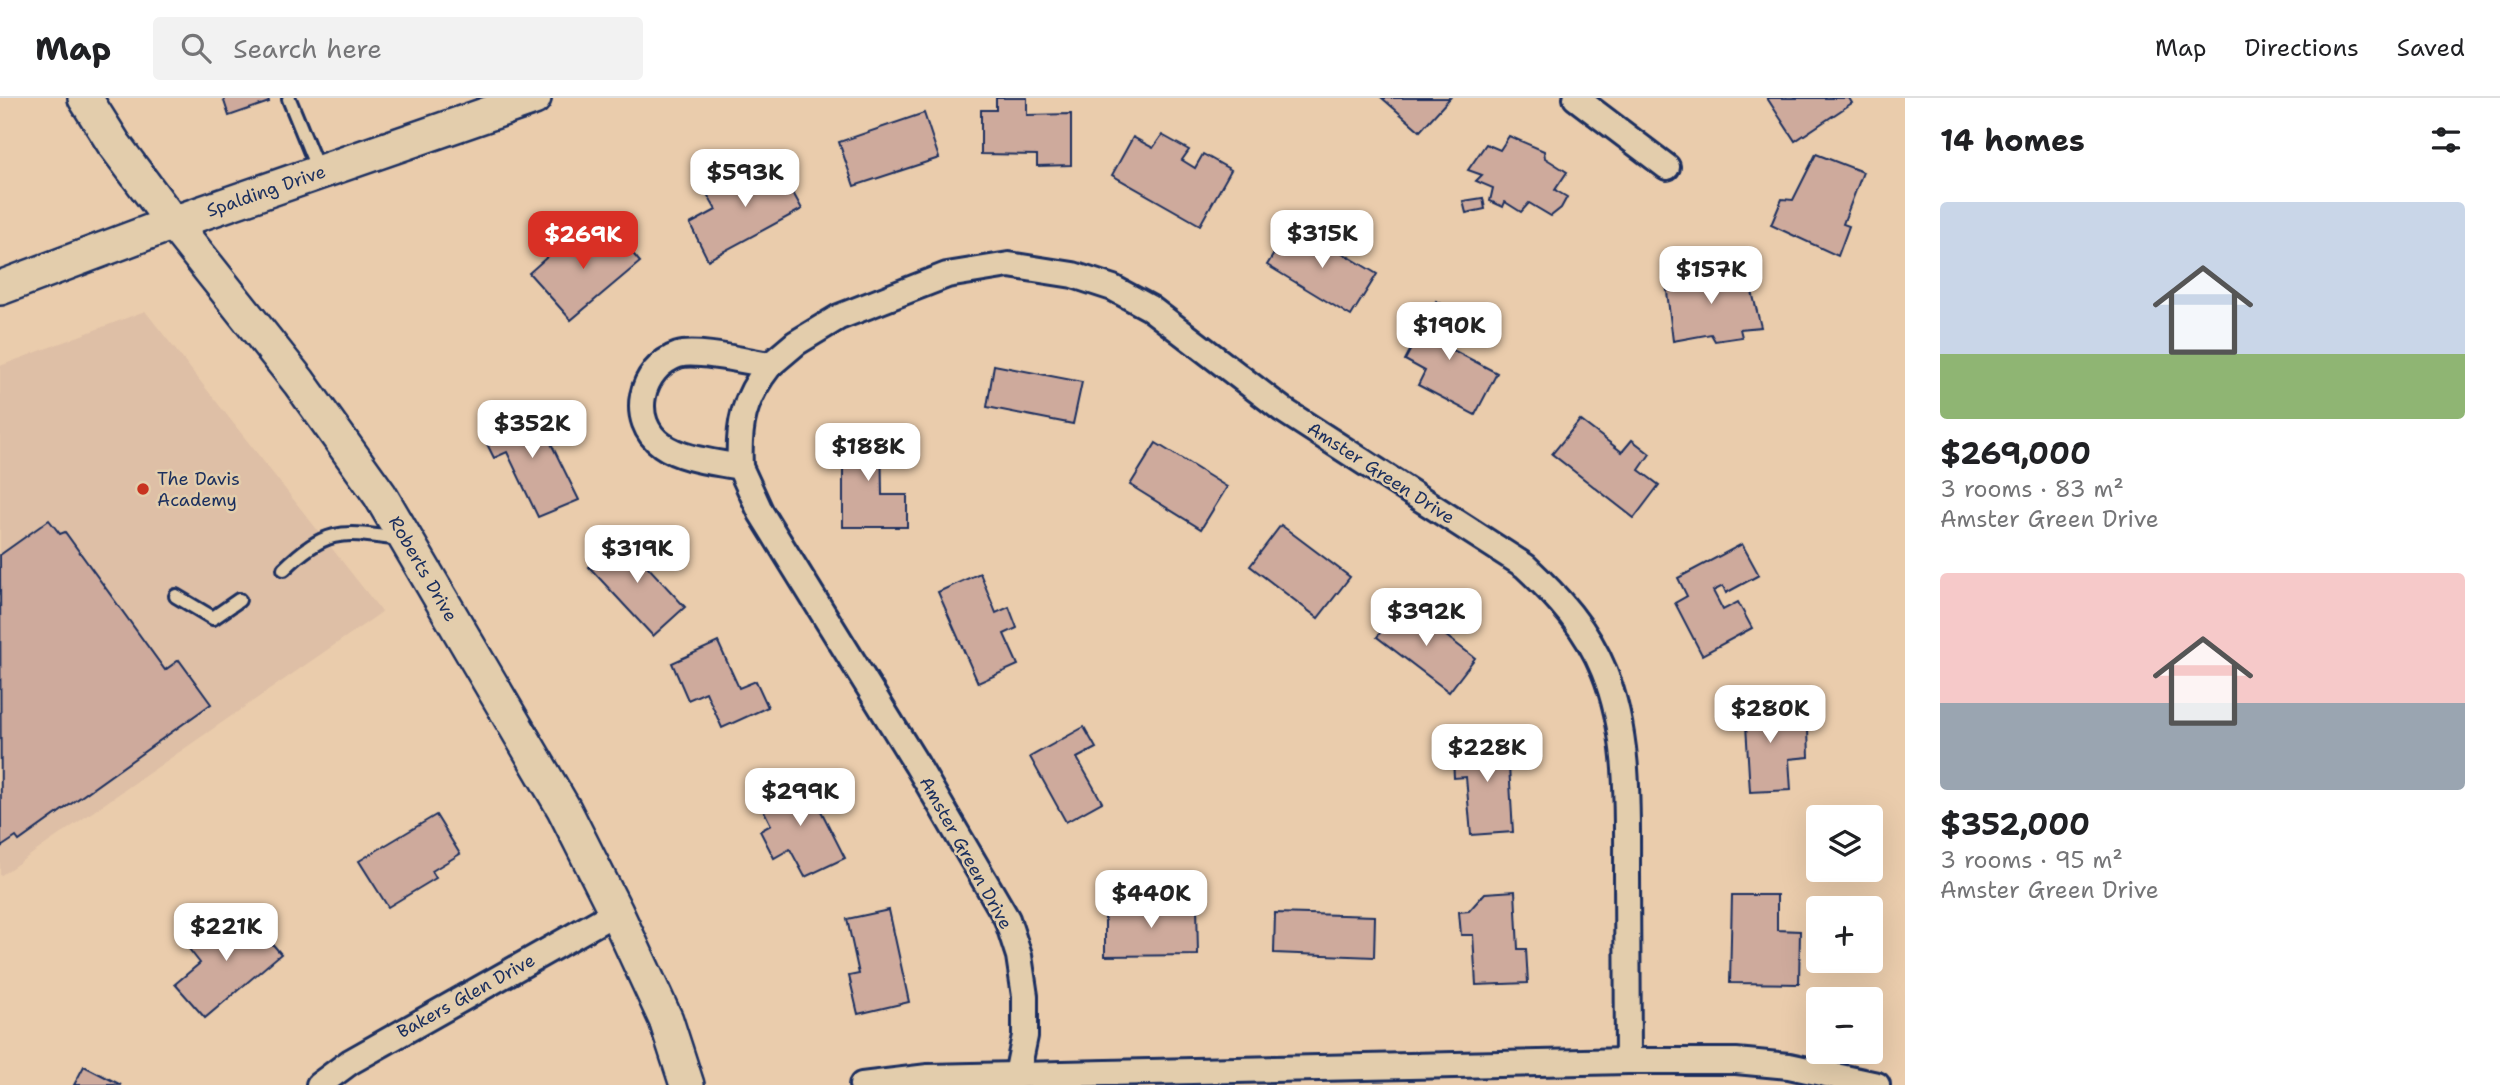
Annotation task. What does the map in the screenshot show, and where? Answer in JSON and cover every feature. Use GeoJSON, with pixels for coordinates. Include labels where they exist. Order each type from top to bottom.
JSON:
{"type":"FeatureCollection","features":[{"type":"Feature","properties":{"kind":"street","name":"Roberts Drive"},"geometry":{"type":"LineString","coordinates":[[85,98],[114,144],[299,382],[380,495],[564,809],[666,1020],[687,1085]]}},
{"type":"Feature","properties":{"kind":"street","name":"Spalding Drive"},"geometry":{"type":"LineString","coordinates":[[0,288],[173,223],[534,98]]}},
{"type":"Feature","properties":{"kind":"street"},"geometry":{"type":"LineString","coordinates":[[1576,98],[1667,167]]}},
{"type":"Feature","properties":{"kind":"street","name":"Amster Green Drive"},"geometry":{"type":"LineString","coordinates":[[1017,1075],[1025,1036],[1025,996],[1019,956],[1007,919],[917,765],[761,513],[740,467],[739,438],[743,411],[755,384],[770,365],[796,342],[839,317],[947,275],[1009,265],[1073,275],[1113,288],[1150,308],[1283,410],[1525,566],[1559,598],[1585,633],[1604,670],[1619,715],[1626,802],[1628,1061]]}},
{"type":"Feature","properties":{"kind":"street"},"geometry":{"type":"LineString","coordinates":[[740,467],[675,453],[660,444],[644,423],[642,393],[655,369],[679,355],[698,354],[770,365]]}},
{"type":"Feature","properties":{"kind":"street","name":"Bakers Glen Drive"},"geometry":{"type":"LineString","coordinates":[[318,1085],[350,1062],[616,912]]}},
{"type":"Feature","properties":{"kind":"street"},"geometry":{"type":"LineString","coordinates":[[862,1085],[928,1077],[1628,1061],[1736,1061],[1789,1066],[1877,1085]]}},
{"type":"Feature","properties":{"kind":"lane"},"geometry":{"type":"LineString","coordinates":[[289,99],[320,173]]}},
{"type":"Feature","properties":{"kind":"lane"},"geometry":{"type":"LineString","coordinates":[[284,569],[302,552],[330,536],[354,533],[406,539]]}},
{"type":"Feature","properties":{"kind":"lane"},"geometry":{"type":"LineString","coordinates":[[176,596],[213,618],[239,600]]}},
{"type":"Feature","properties":{"kind":"shaded area","name":"The Davis Academy"},"geometry":{"type":"Polygon","coordinates":[[[145,311],[382,612],[0,876],[0,366],[145,311]]]}},
{"type":"Feature","properties":{"kind":"building"},"geometry":{"type":"Polygon","coordinates":[[[223,98],[268,98],[269,102],[229,116],[223,98]]]}},
{"type":"Feature","properties":{"kind":"building"},"geometry":{"type":"Polygon","coordinates":[[[996,98],[1027,98],[1027,115],[1071,114],[1071,165],[1037,166],[1037,155],[981,154],[981,110],[996,110],[996,98]]]}},
{"type":"Feature","properties":{"kind":"building"},"geometry":{"type":"Polygon","coordinates":[[[1382,98],[1450,98],[1420,131],[1382,98]]]}},
{"type":"Feature","properties":{"kind":"building"},"geometry":{"type":"Polygon","coordinates":[[[1767,98],[1849,98],[1852,103],[1795,141],[1767,98]]]}},
{"type":"Feature","properties":{"kind":"building"},"geometry":{"type":"Polygon","coordinates":[[[924,113],[939,158],[854,186],[839,142],[924,113]]]}},
{"type":"Feature","properties":{"kind":"building"},"geometry":{"type":"Polygon","coordinates":[[[1162,135],[1189,150],[1182,160],[1195,168],[1203,154],[1231,170],[1200,225],[1112,175],[1133,137],[1153,148],[1162,135]]]}},
{"type":"Feature","properties":{"kind":"building"},"geometry":{"type":"Polygon","coordinates":[[[1509,136],[1544,151],[1545,158],[1567,172],[1555,190],[1567,197],[1561,208],[1551,216],[1529,203],[1521,212],[1505,202],[1503,207],[1490,201],[1493,188],[1476,181],[1482,175],[1468,170],[1486,144],[1500,150],[1509,136]]]}},
{"type":"Feature","properties":{"kind":"building"},"geometry":{"type":"Polygon","coordinates":[[[1816,154],[1863,172],[1843,224],[1849,226],[1838,256],[1771,225],[1782,199],[1793,200],[1816,154]]]}},
{"type":"Feature","properties":{"kind":"building"},"geometry":{"type":"Polygon","coordinates":[[[774,158],[802,209],[708,260],[690,224],[716,210],[707,194],[774,158]]]}},
{"type":"Feature","properties":{"kind":"building"},"geometry":{"type":"Polygon","coordinates":[[[1483,198],[1485,209],[1466,213],[1463,201],[1483,198]]]}},
{"type":"Feature","properties":{"kind":"building"},"geometry":{"type":"Polygon","coordinates":[[[1293,223],[1377,274],[1351,316],[1267,265],[1293,223]]]}},
{"type":"Feature","properties":{"kind":"building"},"geometry":{"type":"Polygon","coordinates":[[[612,229],[640,262],[571,320],[529,273],[573,234],[588,249],[612,229]]]}},
{"type":"Feature","properties":{"kind":"building"},"geometry":{"type":"Polygon","coordinates":[[[1697,270],[1696,279],[1747,272],[1761,327],[1740,329],[1742,337],[1715,341],[1711,334],[1673,341],[1665,275],[1697,270]]]}},
{"type":"Feature","properties":{"kind":"building"},"geometry":{"type":"Polygon","coordinates":[[[1436,301],[1465,316],[1449,348],[1497,373],[1475,415],[1418,385],[1425,371],[1405,360],[1436,301]]]}},
{"type":"Feature","properties":{"kind":"building"},"geometry":{"type":"Polygon","coordinates":[[[994,365],[1082,382],[1073,424],[987,407],[994,365]]]}},
{"type":"Feature","properties":{"kind":"building"},"geometry":{"type":"Polygon","coordinates":[[[532,405],[579,500],[538,517],[507,452],[494,458],[480,430],[532,405]]]}},
{"type":"Feature","properties":{"kind":"building"},"geometry":{"type":"Polygon","coordinates":[[[1580,420],[1622,452],[1632,440],[1650,454],[1639,470],[1659,485],[1634,518],[1552,454],[1580,420]]]}},
{"type":"Feature","properties":{"kind":"building"},"geometry":{"type":"Polygon","coordinates":[[[843,428],[881,428],[882,495],[907,495],[907,527],[843,527],[843,428]]]}},
{"type":"Feature","properties":{"kind":"building"},"geometry":{"type":"Polygon","coordinates":[[[1156,443],[1227,487],[1201,529],[1130,485],[1156,443]]]}},
{"type":"Feature","properties":{"kind":"building"},"geometry":{"type":"Polygon","coordinates":[[[49,520],[60,534],[65,532],[165,670],[179,660],[211,704],[19,841],[16,837],[1,847],[0,555],[49,520]]]}},
{"type":"Feature","properties":{"kind":"building"},"geometry":{"type":"Polygon","coordinates":[[[1281,525],[1350,577],[1318,618],[1250,566],[1281,525]]]}},
{"type":"Feature","properties":{"kind":"building"},"geometry":{"type":"Polygon","coordinates":[[[624,534],[647,559],[646,565],[685,607],[653,636],[589,567],[624,534]]]}},
{"type":"Feature","properties":{"kind":"building"},"geometry":{"type":"Polygon","coordinates":[[[1742,544],[1759,575],[1726,593],[1723,586],[1713,591],[1723,610],[1738,602],[1752,628],[1702,655],[1675,603],[1687,596],[1678,578],[1742,544]]]}},
{"type":"Feature","properties":{"kind":"building"},"geometry":{"type":"Polygon","coordinates":[[[980,573],[996,613],[1009,607],[1017,628],[1004,634],[1018,665],[978,683],[938,592],[980,573]]]}},
{"type":"Feature","properties":{"kind":"building"},"geometry":{"type":"Polygon","coordinates":[[[1403,603],[1475,658],[1449,692],[1377,637],[1403,603]]]}},
{"type":"Feature","properties":{"kind":"building"},"geometry":{"type":"Polygon","coordinates":[[[718,642],[739,688],[756,681],[768,707],[722,728],[706,692],[688,700],[672,663],[718,642]]]}},
{"type":"Feature","properties":{"kind":"building"},"geometry":{"type":"Polygon","coordinates":[[[1786,703],[1788,731],[1808,729],[1809,757],[1789,759],[1791,790],[1750,792],[1746,725],[1731,726],[1731,707],[1786,703]]]}},
{"type":"Feature","properties":{"kind":"building"},"geometry":{"type":"Polygon","coordinates":[[[1084,727],[1096,748],[1077,758],[1102,802],[1066,822],[1030,757],[1084,727]]]}},
{"type":"Feature","properties":{"kind":"building"},"geometry":{"type":"Polygon","coordinates":[[[1507,733],[1513,832],[1471,835],[1466,777],[1454,778],[1453,758],[1469,757],[1467,736],[1507,733]]]}},
{"type":"Feature","properties":{"kind":"building"},"geometry":{"type":"Polygon","coordinates":[[[807,776],[820,803],[818,805],[845,858],[805,877],[790,849],[774,858],[760,831],[771,825],[759,801],[807,776]]]}},
{"type":"Feature","properties":{"kind":"building"},"geometry":{"type":"Polygon","coordinates":[[[436,815],[460,854],[432,871],[436,878],[388,907],[359,861],[436,815]]]}},
{"type":"Feature","properties":{"kind":"building"},"geometry":{"type":"Polygon","coordinates":[[[1515,891],[1518,949],[1526,949],[1528,983],[1476,985],[1473,935],[1461,935],[1459,912],[1469,911],[1485,893],[1515,891]]]}},
{"type":"Feature","properties":{"kind":"building"},"geometry":{"type":"Polygon","coordinates":[[[1732,895],[1777,895],[1777,930],[1800,931],[1799,984],[1730,983],[1732,895]]]}},
{"type":"Feature","properties":{"kind":"building"},"geometry":{"type":"Polygon","coordinates":[[[1105,904],[1197,904],[1198,955],[1105,956],[1105,904]]]}},
{"type":"Feature","properties":{"kind":"building"},"geometry":{"type":"Polygon","coordinates":[[[889,910],[909,1002],[858,1014],[849,976],[859,974],[847,919],[889,910]]]}},
{"type":"Feature","properties":{"kind":"building"},"geometry":{"type":"Polygon","coordinates":[[[1275,913],[1375,916],[1374,957],[1274,953],[1275,913]]]}},
{"type":"Feature","properties":{"kind":"building"},"geometry":{"type":"Polygon","coordinates":[[[247,914],[281,954],[205,1018],[175,984],[200,963],[189,949],[224,919],[231,928],[247,914]]]}},
{"type":"Feature","properties":{"kind":"building"},"geometry":{"type":"Polygon","coordinates":[[[84,1066],[121,1085],[74,1085],[84,1066]]]}},
{"type":"Feature","properties":{"kind":"place","name":"The Davis Academy"},"geometry":{"type":"Point","coordinates":[143,489]}}]}
